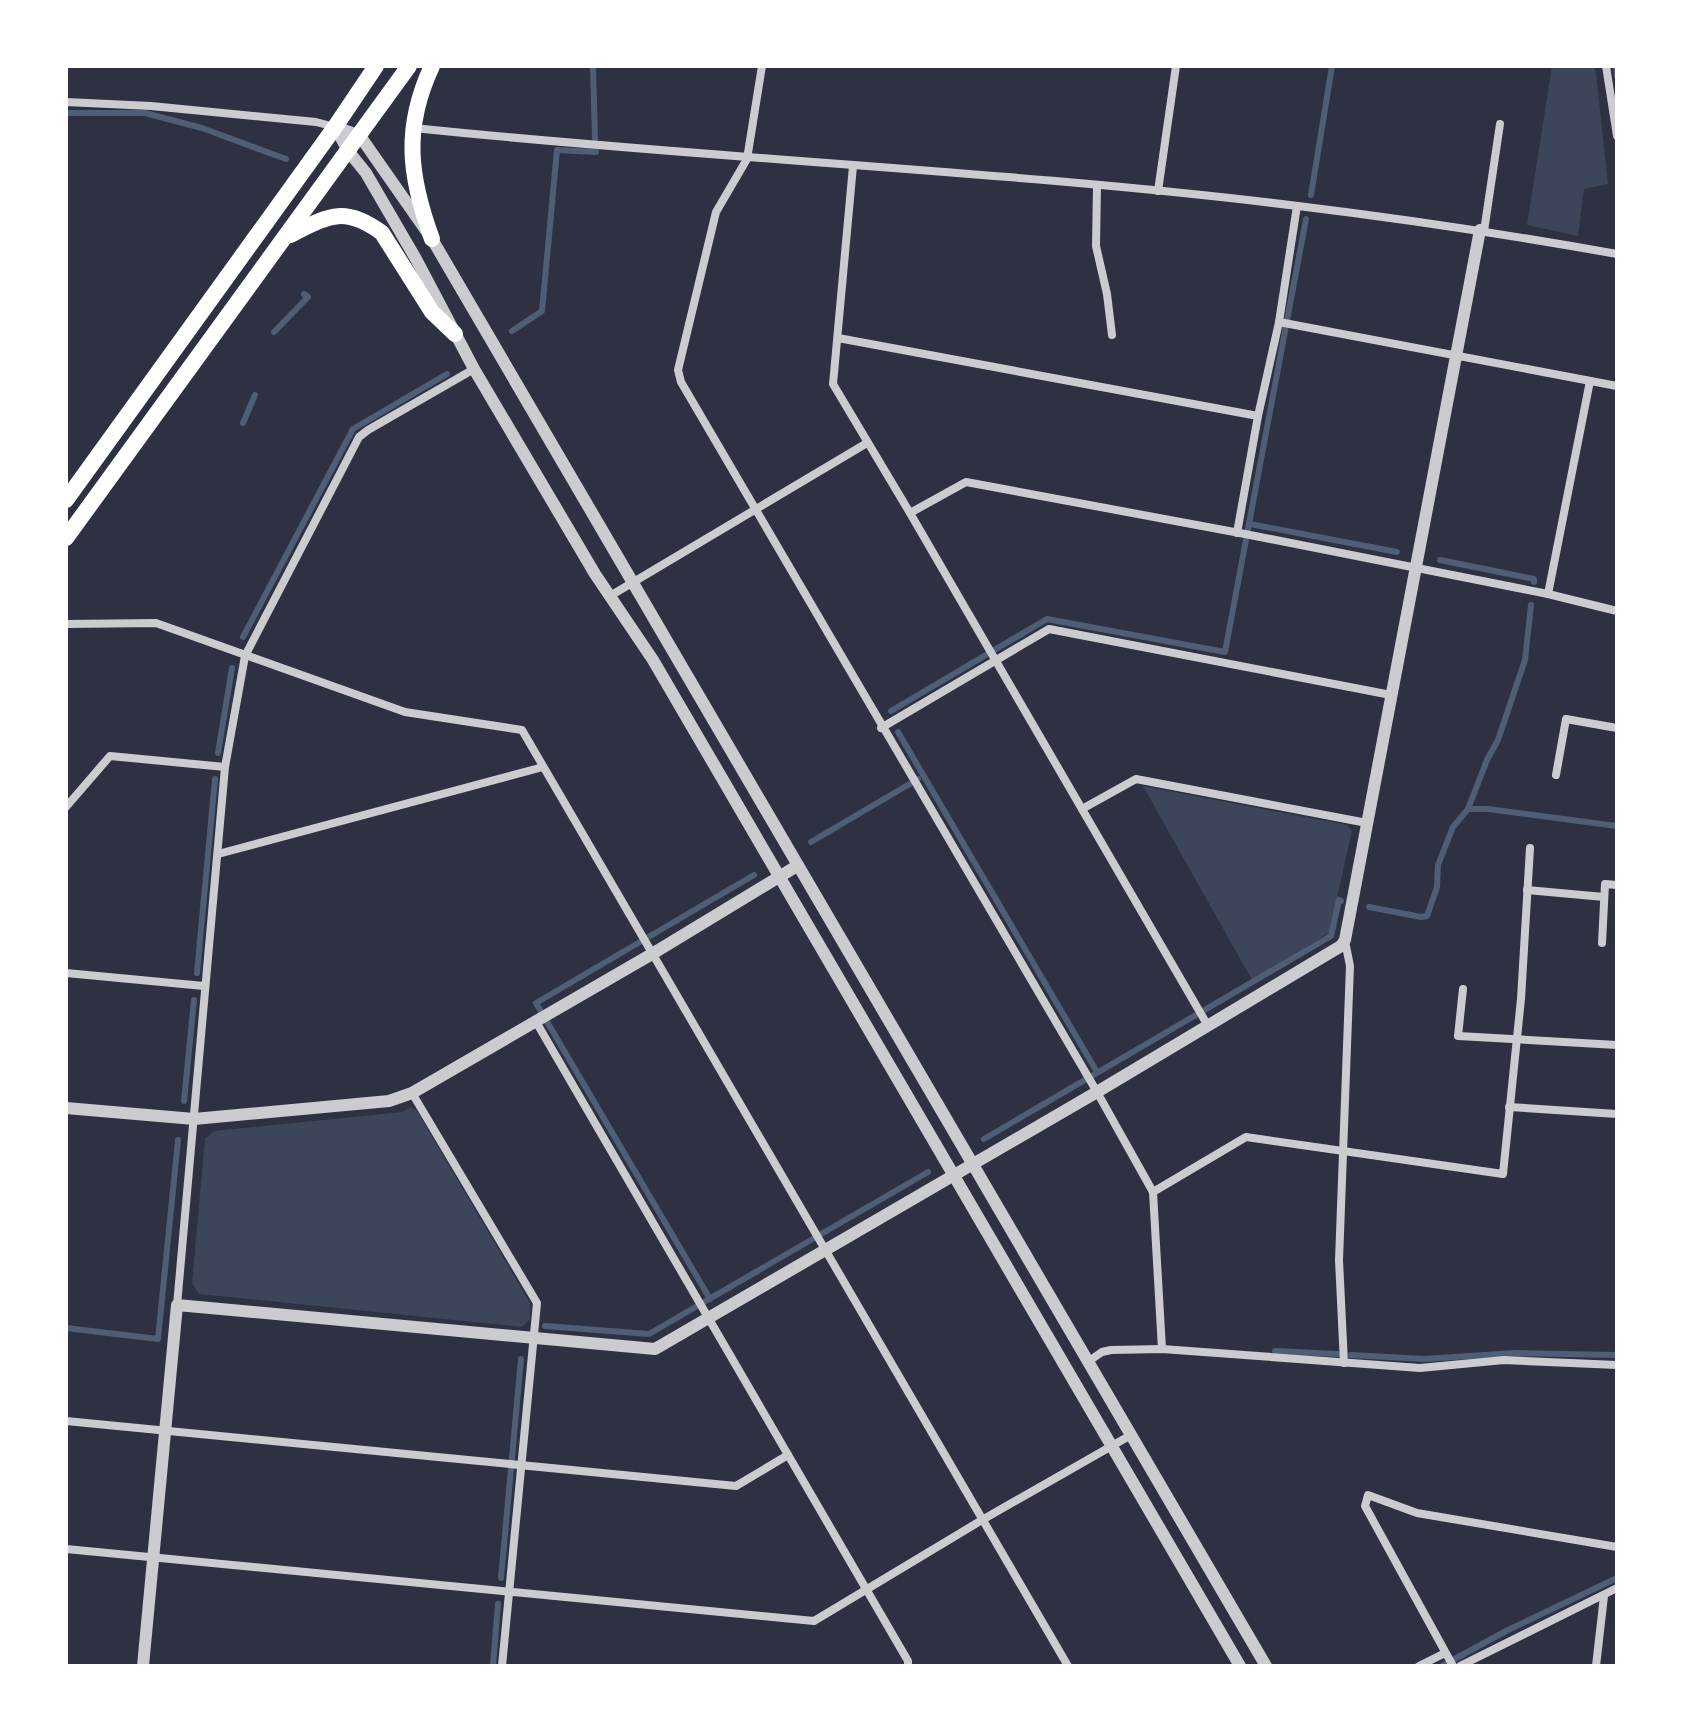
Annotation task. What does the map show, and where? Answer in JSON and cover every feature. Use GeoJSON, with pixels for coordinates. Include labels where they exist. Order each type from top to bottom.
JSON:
{"type":"FeatureCollection","features":[{"type":"Feature","properties":{"kind":"highway"},"geometry":{"type":"LineString","coordinates":[[66,500],[376,66]]}},
{"type":"Feature","properties":{"kind":"highway"},"geometry":{"type":"LineString","coordinates":[[66,538],[409,66]]}},
{"type":"Feature","properties":{"kind":"highway"},"geometry":{"type":"LineString","coordinates":[[432,66],[418,101],[413,178],[432,239]]}},
{"type":"Feature","properties":{"kind":"highway"},"geometry":{"type":"LineString","coordinates":[[285,238],[323,219],[341,214],[370,224],[382,233],[432,312],[455,334]]}},
{"type":"Feature","properties":{"kind":"street"},"geometry":{"type":"LineString","coordinates":[[762,66],[747,159],[716,212],[678,370],[681,382],[1153,1192],[1162,1349]]}},
{"type":"Feature","properties":{"kind":"street"},"geometry":{"type":"LineString","coordinates":[[1158,191],[1176,66]]}},
{"type":"Feature","properties":{"kind":"street"},"geometry":{"type":"LineString","coordinates":[[1606,66],[1617,136]]}},
{"type":"Feature","properties":{"kind":"street"},"geometry":{"type":"LineString","coordinates":[[66,102],[151,106],[316,122],[360,136],[432,239],[1266,1666]]}},
{"type":"Feature","properties":{"kind":"street"},"geometry":{"type":"LineString","coordinates":[[1344,1363],[1339,1260],[1350,966],[1345,940],[1500,124]]}},
{"type":"Feature","properties":{"kind":"street"},"geometry":{"type":"LineString","coordinates":[[335,127],[416,259],[474,369],[610,596],[653,660],[1240,1666]]}},
{"type":"Feature","properties":{"kind":"street"},"geometry":{"type":"LineString","coordinates":[[414,128],[747,159],[1158,191],[1482,230],[1617,254]]}},
{"type":"Feature","properties":{"kind":"street"},"geometry":{"type":"LineString","coordinates":[[853,166],[833,384],[1203,1018]]}},
{"type":"Feature","properties":{"kind":"street"},"geometry":{"type":"LineString","coordinates":[[1097,186],[1096,246],[1112,335]]}},
{"type":"Feature","properties":{"kind":"street"},"geometry":{"type":"LineString","coordinates":[[1244,534],[1258,416],[1284,323],[1297,206]]}},
{"type":"Feature","properties":{"kind":"street"},"geometry":{"type":"LineString","coordinates":[[1284,323],[1617,386]]}},
{"type":"Feature","properties":{"kind":"street"},"geometry":{"type":"LineString","coordinates":[[838,338],[1258,416]]}},
{"type":"Feature","properties":{"kind":"street"},"geometry":{"type":"LineString","coordinates":[[143,1666],[225,767],[245,656],[359,437],[474,369]]}},
{"type":"Feature","properties":{"kind":"street"},"geometry":{"type":"LineString","coordinates":[[1548,594],[1590,381]]}},
{"type":"Feature","properties":{"kind":"street"},"geometry":{"type":"LineString","coordinates":[[610,596],[867,443]]}},
{"type":"Feature","properties":{"kind":"street"},"geometry":{"type":"LineString","coordinates":[[910,513],[966,482],[1548,594],[1617,611]]}},
{"type":"Feature","properties":{"kind":"street"},"geometry":{"type":"LineString","coordinates":[[66,624],[156,623],[405,712],[522,730],[1068,1666]]}},
{"type":"Feature","properties":{"kind":"street"},"geometry":{"type":"LineString","coordinates":[[881,728],[992,655],[1049,629],[1391,695]]}},
{"type":"Feature","properties":{"kind":"street"},"geometry":{"type":"LineString","coordinates":[[1556,775],[1566,719],[1617,728]]}},
{"type":"Feature","properties":{"kind":"street"},"geometry":{"type":"LineString","coordinates":[[66,807],[110,756],[225,767]]}},
{"type":"Feature","properties":{"kind":"street"},"geometry":{"type":"LineString","coordinates":[[218,854],[543,767]]}},
{"type":"Feature","properties":{"kind":"street"},"geometry":{"type":"LineString","coordinates":[[1082,809],[1136,779],[1367,823]]}},
{"type":"Feature","properties":{"kind":"street"},"geometry":{"type":"LineString","coordinates":[[1153,1192],[1246,1137],[1503,1174],[1530,848]]}},
{"type":"Feature","properties":{"kind":"street"},"geometry":{"type":"LineString","coordinates":[[66,1108],[194,1119],[389,1101],[412,1093],[540,1018],[647,945],[797,866]]}},
{"type":"Feature","properties":{"kind":"street"},"geometry":{"type":"LineString","coordinates":[[1602,943],[1605,884],[1617,885]]}},
{"type":"Feature","properties":{"kind":"street"},"geometry":{"type":"LineString","coordinates":[[1527,890],[1604,897]]}},
{"type":"Feature","properties":{"kind":"street"},"geometry":{"type":"LineString","coordinates":[[177,1305],[655,1349],[704,1308],[820,1242],[954,1176],[1097,1092],[1203,1018],[1335,951],[1345,940]]}},
{"type":"Feature","properties":{"kind":"street"},"geometry":{"type":"LineString","coordinates":[[66,973],[204,986]]}},
{"type":"Feature","properties":{"kind":"street"},"geometry":{"type":"LineString","coordinates":[[1463,989],[1458,1036],[1617,1045]]}},
{"type":"Feature","properties":{"kind":"street"},"geometry":{"type":"LineString","coordinates":[[540,1018],[908,1666]]}},
{"type":"Feature","properties":{"kind":"street"},"geometry":{"type":"LineString","coordinates":[[412,1093],[537,1303],[515,1463],[502,1666]]}},
{"type":"Feature","properties":{"kind":"street"},"geometry":{"type":"LineString","coordinates":[[1509,1107],[1617,1114]]}},
{"type":"Feature","properties":{"kind":"street"},"geometry":{"type":"LineString","coordinates":[[1089,1361],[1111,1350],[1162,1349],[1420,1368],[1504,1360],[1617,1365]]}},
{"type":"Feature","properties":{"kind":"street"},"geometry":{"type":"LineString","coordinates":[[66,1421],[736,1486],[788,1455]]}},
{"type":"Feature","properties":{"kind":"street"},"geometry":{"type":"LineString","coordinates":[[66,1549],[814,1621],[1131,1435]]}},
{"type":"Feature","properties":{"kind":"street"},"geometry":{"type":"LineString","coordinates":[[1453,1666],[1365,1506],[1368,1495],[1417,1513],[1617,1547]]}},
{"type":"Feature","properties":{"kind":"street"},"geometry":{"type":"LineString","coordinates":[[1460,1666],[1617,1588]]}},
{"type":"Feature","properties":{"kind":"street"},"geometry":{"type":"LineString","coordinates":[[1596,1666],[1604,1596]]}},
{"type":"Feature","properties":{"kind":"street"},"geometry":{"type":"LineString","coordinates":[[1419,1666],[1446,1655]]}},
{"type":"Feature","properties":{"kind":"shaded area"},"geometry":{"type":"Polygon","coordinates":[[[1552,66],[1593,66],[1596,72],[1608,184],[1584,189],[1578,236],[1527,225],[1552,66]]]}},
{"type":"Feature","properties":{"kind":"shaded area"},"geometry":{"type":"Polygon","coordinates":[[[1143,786],[1347,825],[1352,831],[1329,933],[1252,980],[1143,786]]]}},
{"type":"Feature","properties":{"kind":"shaded area"},"geometry":{"type":"Polygon","coordinates":[[[411,1107],[417,1111],[530,1303],[530,1319],[522,1327],[199,1294],[192,1283],[205,1139],[214,1131],[402,1112],[411,1107]]]}},
{"type":"Feature","properties":{"kind":"waterway"},"geometry":{"type":"LineString","coordinates":[[593,66],[595,139]]}},
{"type":"Feature","properties":{"kind":"waterway"},"geometry":{"type":"LineString","coordinates":[[1311,195],[1332,66]]}},
{"type":"Feature","properties":{"kind":"waterway"},"geometry":{"type":"LineString","coordinates":[[1616,66],[1617,76]]}},
{"type":"Feature","properties":{"kind":"waterway"},"geometry":{"type":"LineString","coordinates":[[66,113],[145,113],[202,128],[286,159]]}},
{"type":"Feature","properties":{"kind":"waterway"},"geometry":{"type":"LineString","coordinates":[[512,331],[542,311],[557,150],[596,152]]}},
{"type":"Feature","properties":{"kind":"waterway"},"geometry":{"type":"LineString","coordinates":[[891,711],[1047,619],[1225,652],[1306,219]]}},
{"type":"Feature","properties":{"kind":"waterway"},"geometry":{"type":"LineString","coordinates":[[274,332],[308,297],[304,294]]}},
{"type":"Feature","properties":{"kind":"waterway"},"geometry":{"type":"LineString","coordinates":[[243,637],[353,429],[447,374]]}},
{"type":"Feature","properties":{"kind":"waterway"},"geometry":{"type":"LineString","coordinates":[[243,423],[255,395]]}},
{"type":"Feature","properties":{"kind":"waterway"},"geometry":{"type":"LineString","coordinates":[[1250,524],[1397,552]]}},
{"type":"Feature","properties":{"kind":"waterway"},"geometry":{"type":"LineString","coordinates":[[1440,560],[1534,579],[1534,582]]}},
{"type":"Feature","properties":{"kind":"waterway"},"geometry":{"type":"LineString","coordinates":[[1369,907],[1427,916],[1437,887],[1438,865],[1453,827],[1468,809],[1498,740],[1525,660],[1531,605]]}},
{"type":"Feature","properties":{"kind":"waterway"},"geometry":{"type":"LineString","coordinates":[[218,753],[232,668]]}},
{"type":"Feature","properties":{"kind":"waterway"},"geometry":{"type":"LineString","coordinates":[[898,732],[1097,1072]]}},
{"type":"Feature","properties":{"kind":"waterway"},"geometry":{"type":"LineString","coordinates":[[197,973],[215,779]]}},
{"type":"Feature","properties":{"kind":"waterway"},"geometry":{"type":"LineString","coordinates":[[811,842],[918,779]]}},
{"type":"Feature","properties":{"kind":"waterway"},"geometry":{"type":"LineString","coordinates":[[1468,809],[1617,826]]}},
{"type":"Feature","properties":{"kind":"waterway"},"geometry":{"type":"LineString","coordinates":[[710,1299],[536,1003],[754,875]]}},
{"type":"Feature","properties":{"kind":"waterway"},"geometry":{"type":"LineString","coordinates":[[984,1139],[1331,936],[1341,901]]}},
{"type":"Feature","properties":{"kind":"waterway"},"geometry":{"type":"LineString","coordinates":[[184,1101],[194,1000]]}},
{"type":"Feature","properties":{"kind":"waterway"},"geometry":{"type":"LineString","coordinates":[[66,1328],[158,1339],[178,1140]]}},
{"type":"Feature","properties":{"kind":"waterway"},"geometry":{"type":"LineString","coordinates":[[545,1326],[649,1334],[928,1172]]}},
{"type":"Feature","properties":{"kind":"waterway"},"geometry":{"type":"LineString","coordinates":[[1275,1351],[1338,1354]]}},
{"type":"Feature","properties":{"kind":"waterway"},"geometry":{"type":"LineString","coordinates":[[1351,1355],[1424,1359],[1515,1353],[1617,1355]]}},
{"type":"Feature","properties":{"kind":"waterway"},"geometry":{"type":"LineString","coordinates":[[501,1578],[521,1359]]}},
{"type":"Feature","properties":{"kind":"waterway"},"geometry":{"type":"LineString","coordinates":[[1442,1666],[1506,1631],[1617,1578]]}},
{"type":"Feature","properties":{"kind":"waterway"},"geometry":{"type":"LineString","coordinates":[[493,1666],[498,1604]]}}]}
